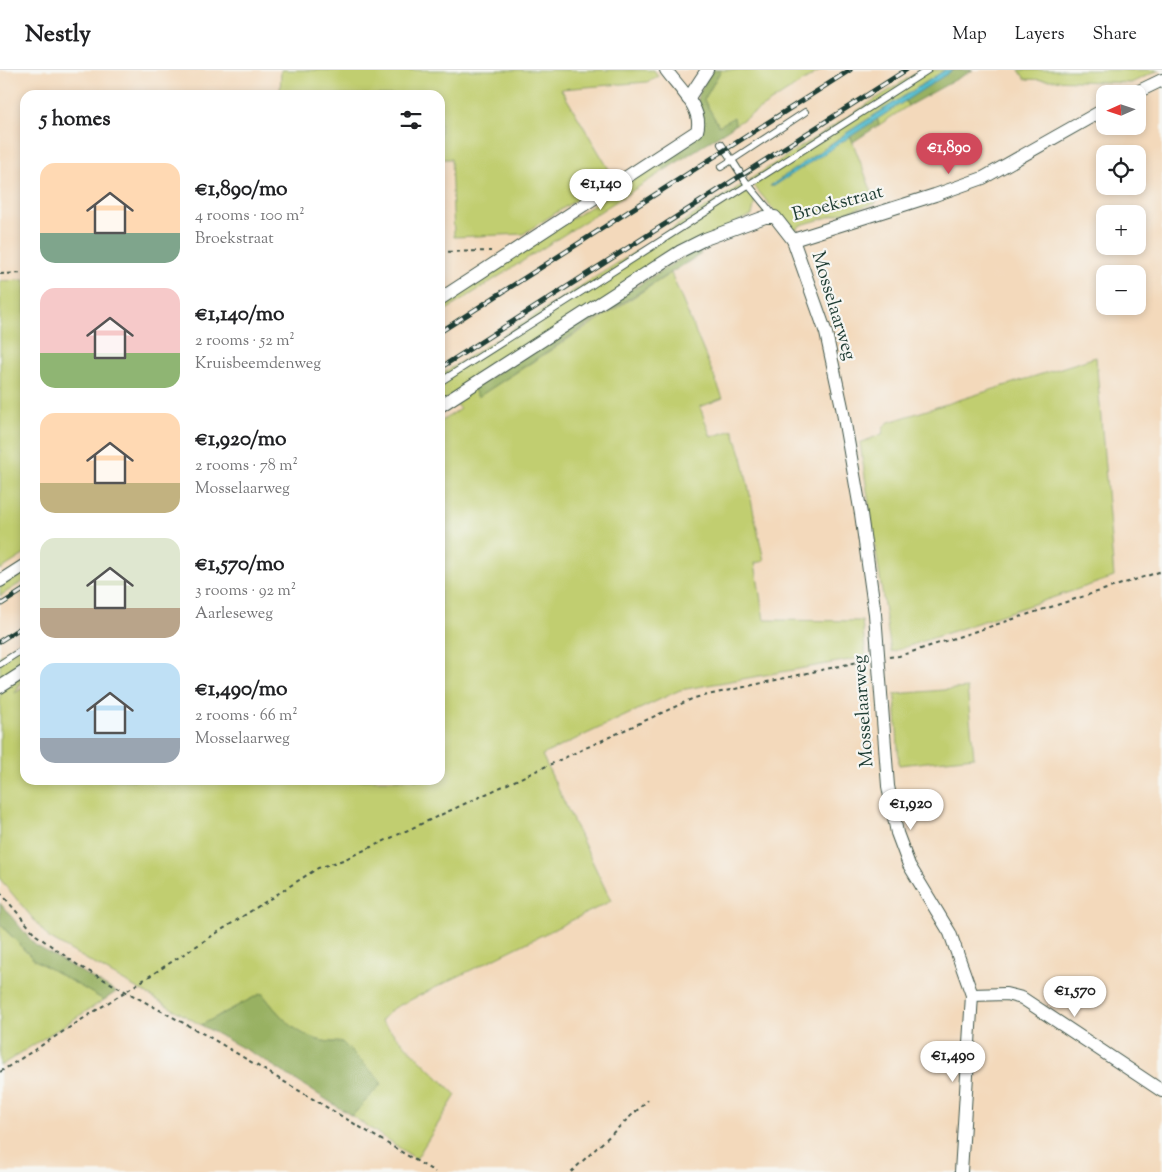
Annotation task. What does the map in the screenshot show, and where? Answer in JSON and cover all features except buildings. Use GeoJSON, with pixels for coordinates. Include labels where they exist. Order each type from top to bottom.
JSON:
{"type":"FeatureCollection","features":[{"type":"Feature","properties":{"kind":"street"},"geometry":{"type":"LineString","coordinates":[[445,296],[697,132],[700,122],[697,112],[666,70]]}},
{"type":"Feature","properties":{"kind":"street"},"geometry":{"type":"LineString","coordinates":[[688,99],[707,70]]}},
{"type":"Feature","properties":{"kind":"street"},"geometry":{"type":"LineString","coordinates":[[1146,88],[1162,80]]}},
{"type":"Feature","properties":{"kind":"street","name":"Broekstraat"},"geometry":{"type":"LineString","coordinates":[[445,403],[681,251],[717,234],[765,217],[775,217],[793,240],[983,178],[1096,114]]}},
{"type":"Feature","properties":{"kind":"street","name":"Mosselaarweg"},"geometry":{"type":"LineString","coordinates":[[793,240],[826,333],[842,407],[861,514],[880,657],[888,786],[897,833],[909,864],[950,932],[972,994],[961,1172]]}},
{"type":"Feature","properties":{"kind":"street"},"geometry":{"type":"LineString","coordinates":[[0,581],[20,568]]}},
{"type":"Feature","properties":{"kind":"street"},"geometry":{"type":"LineString","coordinates":[[0,687],[20,674]]}},
{"type":"Feature","properties":{"kind":"street"},"geometry":{"type":"LineString","coordinates":[[972,994],[1006,994],[1022,998],[1162,1092]]}},
{"type":"Feature","properties":{"kind":"lane"},"geometry":{"type":"LineString","coordinates":[[445,379],[928,70]]}},
{"type":"Feature","properties":{"kind":"lane"},"geometry":{"type":"LineString","coordinates":[[721,168],[805,112]]}},
{"type":"Feature","properties":{"kind":"lane"},"geometry":{"type":"LineString","coordinates":[[721,144],[749,186],[775,217]]}},
{"type":"Feature","properties":{"kind":"lane"},"geometry":{"type":"LineString","coordinates":[[0,664],[20,651]]}},
{"type":"Feature","properties":{"kind":"path"},"geometry":{"type":"LineString","coordinates":[[445,252],[493,251],[508,255]]}},
{"type":"Feature","properties":{"kind":"path"},"geometry":{"type":"LineString","coordinates":[[0,274],[20,273]]}},
{"type":"Feature","properties":{"kind":"path"},"geometry":{"type":"LineString","coordinates":[[0,1072],[318,868],[343,860],[694,698],[880,657],[899,656],[1162,571]]}},
{"type":"Feature","properties":{"kind":"path"},"geometry":{"type":"LineString","coordinates":[[0,892],[36,935],[79,966],[211,1038],[435,1172]]}},
{"type":"Feature","properties":{"kind":"path"},"geometry":{"type":"LineString","coordinates":[[571,1172],[648,1100]]}},
{"type":"Feature","properties":{"kind":"green space"},"geometry":{"type":"Polygon","coordinates":[[[281,70],[654,70],[658,76],[647,82],[561,89],[613,176],[523,234],[454,237],[451,159],[445,159],[445,90],[280,90],[281,70]]]}},
{"type":"Feature","properties":{"kind":"green space"},"geometry":{"type":"Polygon","coordinates":[[[712,70],[721,70],[704,100],[719,126],[734,117],[735,123],[665,170],[660,162],[695,138],[698,95],[712,70]]]}},
{"type":"Feature","properties":{"kind":"green space"},"geometry":{"type":"Polygon","coordinates":[[[721,70],[821,70],[733,126],[735,123],[719,126],[704,100],[721,70]]]}},
{"type":"Feature","properties":{"kind":"green space"},"geometry":{"type":"Polygon","coordinates":[[[921,70],[945,70],[848,132],[770,186],[774,186],[850,135],[876,203],[801,225],[794,231],[789,228],[749,180],[921,70]]]}},
{"type":"Feature","properties":{"kind":"green space"},"geometry":{"type":"Polygon","coordinates":[[[953,70],[973,70],[908,106],[905,100],[953,70]]]}},
{"type":"Feature","properties":{"kind":"green space"},"geometry":{"type":"Polygon","coordinates":[[[1019,70],[1159,70],[1131,83],[1025,79],[1019,70]]]}},
{"type":"Feature","properties":{"kind":"green space"},"geometry":{"type":"Polygon","coordinates":[[[905,100],[908,106],[879,125],[877,118],[905,100]]]}},
{"type":"Feature","properties":{"kind":"green space"},"geometry":{"type":"Polygon","coordinates":[[[877,118],[879,125],[853,142],[850,135],[877,118]]]}},
{"type":"Feature","properties":{"kind":"green space"},"geometry":{"type":"Polygon","coordinates":[[[660,162],[665,170],[445,311],[445,300],[660,162]]]}},
{"type":"Feature","properties":{"kind":"green space"},"geometry":{"type":"Polygon","coordinates":[[[743,184],[755,201],[752,215],[731,224],[445,400],[445,372],[743,184]]]}},
{"type":"Feature","properties":{"kind":"green space"},"geometry":{"type":"Polygon","coordinates":[[[698,248],[701,254],[601,316],[478,397],[473,388],[698,248]]]}},
{"type":"Feature","properties":{"kind":"green space"},"geometry":{"type":"Polygon","coordinates":[[[671,273],[723,398],[700,407],[711,437],[733,430],[742,457],[764,561],[755,563],[764,620],[862,621],[866,657],[680,690],[542,755],[611,901],[392,1009],[381,1021],[456,1095],[416,1159],[352,1116],[381,1084],[380,1080],[342,1042],[317,1040],[296,1029],[278,1013],[262,993],[201,1025],[49,938],[0,879],[0,690],[20,677],[20,684],[15,693],[20,690],[20,785],[445,785],[445,419],[460,409],[456,403],[445,410],[445,406],[473,388],[478,397],[671,273]]]}},
{"type":"Feature","properties":{"kind":"green space"},"geometry":{"type":"Polygon","coordinates":[[[20,280],[20,557],[0,570],[0,281],[20,280]]]}},
{"type":"Feature","properties":{"kind":"green space"},"geometry":{"type":"Polygon","coordinates":[[[1096,357],[1114,577],[891,652],[860,443],[882,434],[884,426],[889,422],[1096,357]]]}},
{"type":"Feature","properties":{"kind":"green space"},"geometry":{"type":"Polygon","coordinates":[[[20,572],[20,583],[0,596],[0,585],[20,572]]]}},
{"type":"Feature","properties":{"kind":"green space"},"geometry":{"type":"Polygon","coordinates":[[[20,643],[20,671],[0,684],[0,656],[20,643]]]}},
{"type":"Feature","properties":{"kind":"green space"},"geometry":{"type":"Polygon","coordinates":[[[967,688],[974,757],[899,765],[895,694],[967,688]]]}},
{"type":"Feature","properties":{"kind":"green space"},"geometry":{"type":"Polygon","coordinates":[[[0,903],[35,945],[116,992],[104,1000],[33,959],[0,924],[0,903]]]}},
{"type":"Feature","properties":{"kind":"green space"},"geometry":{"type":"Polygon","coordinates":[[[0,924],[33,959],[104,1000],[0,1066],[0,924]]]}},
{"type":"Feature","properties":{"kind":"green space"},"geometry":{"type":"Polygon","coordinates":[[[262,993],[278,1013],[296,1029],[317,1040],[342,1042],[380,1080],[381,1084],[352,1116],[261,1058],[201,1025],[262,993]]]}},
{"type":"Feature","properties":{"kind":"water"},"geometry":{"type":"Polygon","coordinates":[[[945,70],[953,70],[774,186],[770,186],[848,132],[945,70]]]}},
{"type":"Feature","properties":{"kind":"railway"},"geometry":{"type":"LineString","coordinates":[[445,329],[850,70]]}},
{"type":"Feature","properties":{"kind":"railway"},"geometry":{"type":"LineString","coordinates":[[445,365],[906,70]]}},
{"type":"Feature","properties":{"kind":"railway"},"geometry":{"type":"LineString","coordinates":[[0,605],[20,592]]}},
{"type":"Feature","properties":{"kind":"railway"},"geometry":{"type":"LineString","coordinates":[[0,641],[20,628]]}}]}
